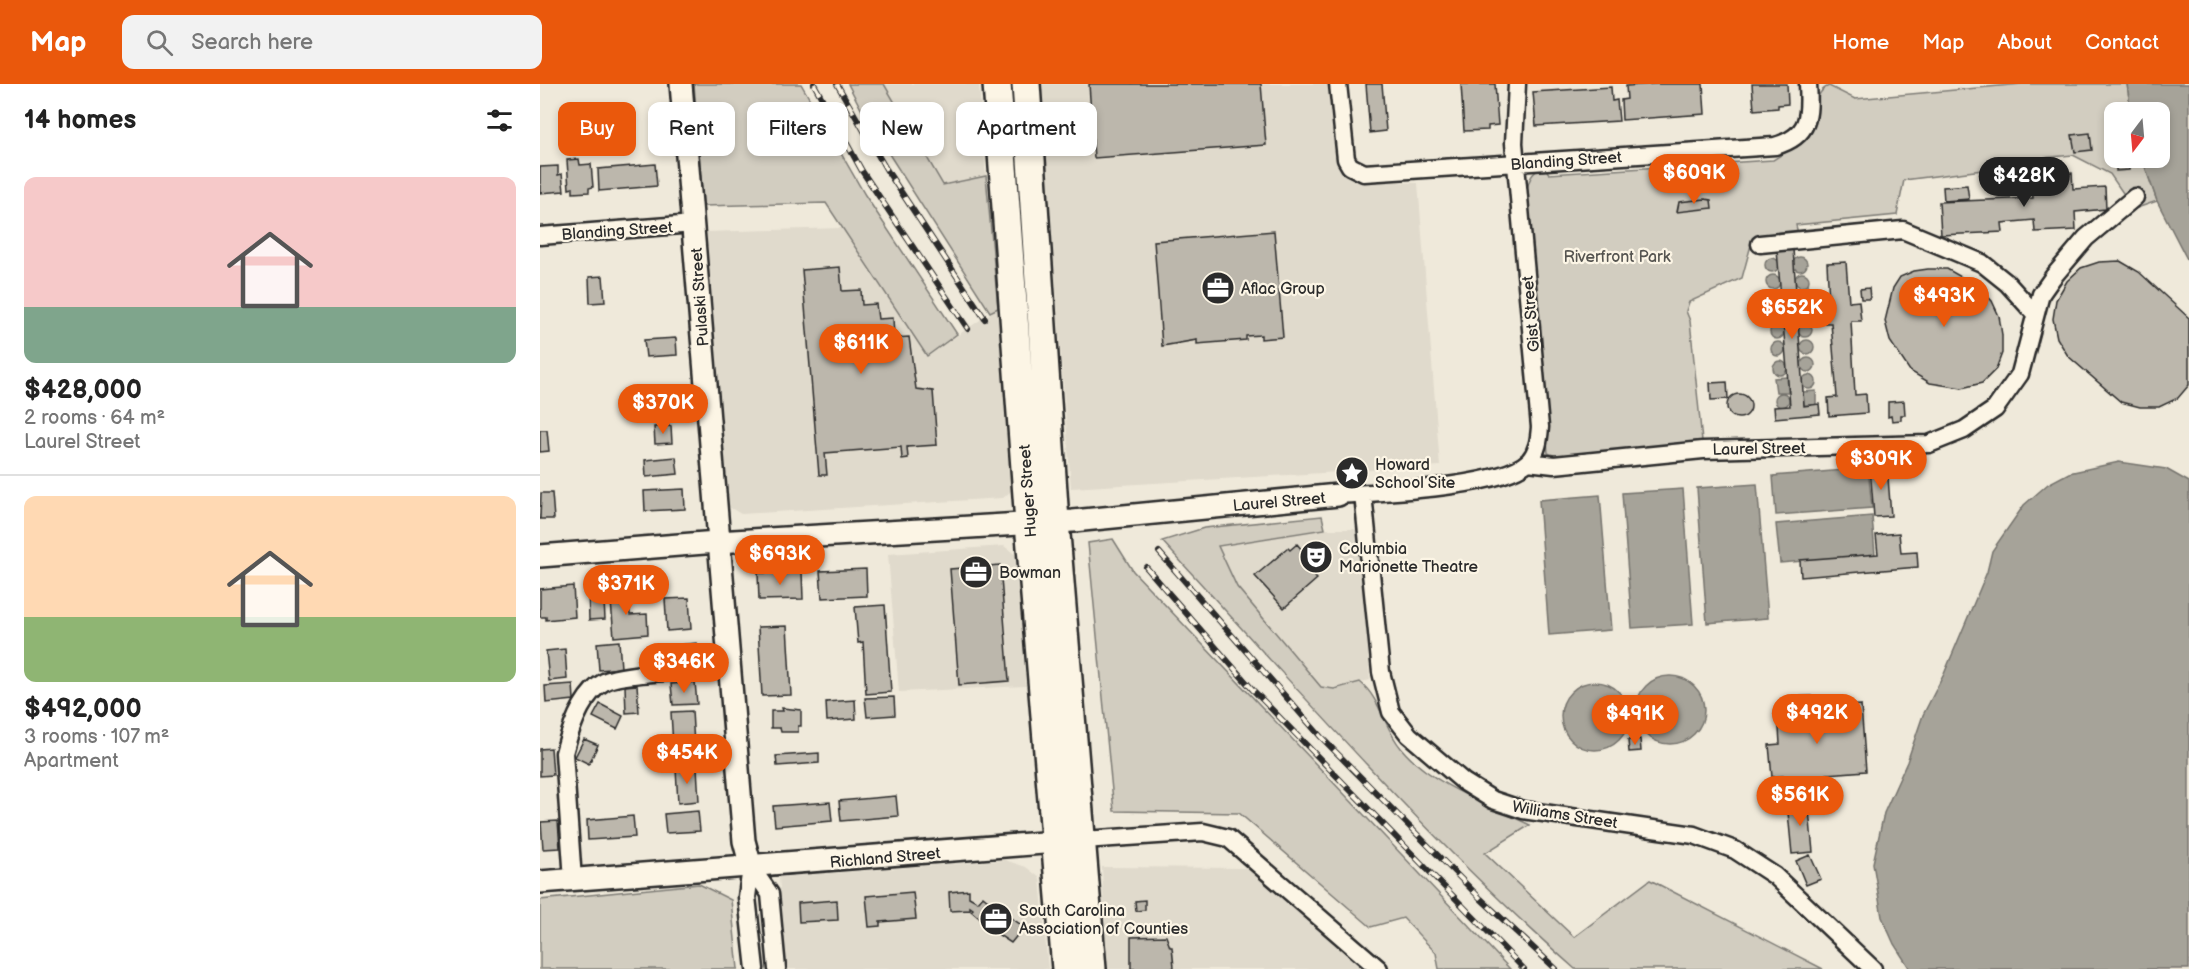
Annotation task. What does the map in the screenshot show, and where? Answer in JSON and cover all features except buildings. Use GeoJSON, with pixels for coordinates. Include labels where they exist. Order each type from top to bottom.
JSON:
{"type":"FeatureCollection","features":[{"type":"Feature","properties":{"kind":"highway","name":"Huger Street"},"geometry":{"type":"LineString","coordinates":[[997,84],[1029,523],[1066,969]]}},
{"type":"Feature","properties":{"kind":"highway","name":"Huger Street"},"geometry":{"type":"LineString","coordinates":[[1026,84],[1055,522],[1092,969]]}},
{"type":"Feature","properties":{"kind":"street","name":"Pulaski Street"},"geometry":{"type":"LineString","coordinates":[[681,84],[694,224],[717,542],[744,841],[751,867],[770,894],[777,969]]}},
{"type":"Feature","properties":{"kind":"street","name":"Blanding Street"},"geometry":{"type":"LineString","coordinates":[[1338,84],[1343,145],[1350,166],[1364,173],[1775,146],[1788,143],[1806,123],[1810,111],[1808,84]]}},
{"type":"Feature","properties":{"kind":"street","name":"Gist Street"},"geometry":{"type":"LineString","coordinates":[[1517,84],[1514,142],[1540,427],[1537,450],[1528,462]]}},
{"type":"Feature","properties":{"kind":"street","name":"Laurel Street"},"geometry":{"type":"LineString","coordinates":[[540,556],[717,542],[1055,522],[1363,494],[1489,478],[1508,473],[1528,462],[1554,465],[1703,450],[1929,444],[1964,430],[1995,409],[2020,374],[2041,294],[2086,238],[2135,197]]}},
{"type":"Feature","properties":{"kind":"street","name":"Blanding Street"},"geometry":{"type":"LineString","coordinates":[[540,236],[694,224]]}},
{"type":"Feature","properties":{"kind":"street"},"geometry":{"type":"LineString","coordinates":[[1760,244],[1903,230],[1982,264],[2007,283],[2035,314]]}},
{"type":"Feature","properties":{"kind":"street","name":"Williams Street"},"geometry":{"type":"LineString","coordinates":[[1363,494],[1382,672],[1390,712],[1409,735],[1464,782],[1493,800],[1523,810],[1694,835],[1735,850],[1775,876],[1873,969]]}},
{"type":"Feature","properties":{"kind":"street"},"geometry":{"type":"LineString","coordinates":[[573,880],[564,753],[568,737],[590,695],[606,680],[627,676],[729,669]]}},
{"type":"Feature","properties":{"kind":"street","name":"Richland Street"},"geometry":{"type":"LineString","coordinates":[[540,882],[1203,832],[1228,838],[1379,969]]}},
{"type":"Feature","properties":{"kind":"street","name":"Pulaski Street"},"geometry":{"type":"LineString","coordinates":[[751,867],[747,897],[755,969]]}},
{"type":"Feature","properties":{"kind":"shaded area"},"geometry":{"type":"Polygon","coordinates":[[[884,84],[979,84],[980,102],[956,102],[956,156],[984,156],[986,176],[943,185],[926,156],[944,156],[944,102],[895,102],[884,84]]]}},
{"type":"Feature","properties":{"kind":"shaded area"},"geometry":{"type":"Polygon","coordinates":[[[1040,84],[1328,84],[1335,156],[1345,171],[1358,180],[1418,183],[1440,466],[1071,488],[1046,156],[1097,156],[1097,102],[1041,102],[1040,84]]]}},
{"type":"Feature","properties":{"kind":"shaded area"},"geometry":{"type":"Polygon","coordinates":[[[2127,84],[2189,84],[2189,263],[2157,201],[2145,168],[2170,168],[2170,102],[2130,102],[2127,84]]]}},
{"type":"Feature","properties":{"kind":"shaded area"},"geometry":{"type":"Polygon","coordinates":[[[842,228],[927,356],[998,308],[1011,491],[1003,498],[741,514],[729,507],[706,232],[842,228]]]}},
{"type":"Feature","properties":{"kind":"shaded area"},"geometry":{"type":"Polygon","coordinates":[[[1800,257],[1805,259],[1807,264],[1805,269],[1800,271],[1795,269],[1793,264],[1795,259],[1800,257]]]}},
{"type":"Feature","properties":{"kind":"shaded area"},"geometry":{"type":"Polygon","coordinates":[[[1772,258],[1777,260],[1779,265],[1777,270],[1772,272],[1767,270],[1765,265],[1767,260],[1772,258]]]}},
{"type":"Feature","properties":{"kind":"shaded area"},"geometry":{"type":"Polygon","coordinates":[[[1799,273],[1805,273],[1809,280],[1805,287],[1799,287],[1795,283],[1795,277],[1799,273]]]}},
{"type":"Feature","properties":{"kind":"shaded area"},"geometry":{"type":"Polygon","coordinates":[[[1770,275],[1776,275],[1780,282],[1776,289],[1770,289],[1766,285],[1766,279],[1770,275]]]}},
{"type":"Feature","properties":{"kind":"shaded area"},"geometry":{"type":"Polygon","coordinates":[[[1800,290],[1806,290],[1810,297],[1806,304],[1800,304],[1796,300],[1796,294],[1800,290]]]}},
{"type":"Feature","properties":{"kind":"shaded area"},"geometry":{"type":"Polygon","coordinates":[[[1771,291],[1777,291],[1781,298],[1777,305],[1771,305],[1767,301],[1767,295],[1771,291]]]}},
{"type":"Feature","properties":{"kind":"shaded area"},"geometry":{"type":"Polygon","coordinates":[[[1801,307],[1807,307],[1811,314],[1807,321],[1801,321],[1797,317],[1797,311],[1801,307]]]}},
{"type":"Feature","properties":{"kind":"shaded area"},"geometry":{"type":"Polygon","coordinates":[[[1776,309],[1781,311],[1783,316],[1781,321],[1776,323],[1771,321],[1769,316],[1771,311],[1776,309]]]}},
{"type":"Feature","properties":{"kind":"shaded area"},"geometry":{"type":"Polygon","coordinates":[[[1802,323],[1808,323],[1812,330],[1808,337],[1802,337],[1798,333],[1798,327],[1802,323]]]}},
{"type":"Feature","properties":{"kind":"shaded area"},"geometry":{"type":"Polygon","coordinates":[[[1774,325],[1780,325],[1784,332],[1780,339],[1774,339],[1770,335],[1770,329],[1774,325]]]}},
{"type":"Feature","properties":{"kind":"shaded area"},"geometry":{"type":"Polygon","coordinates":[[[1804,340],[1810,340],[1814,347],[1810,354],[1804,354],[1800,350],[1800,344],[1804,340]]]}},
{"type":"Feature","properties":{"kind":"shaded area"},"geometry":{"type":"Polygon","coordinates":[[[1775,342],[1781,342],[1785,349],[1781,356],[1775,356],[1771,352],[1771,346],[1775,342]]]}},
{"type":"Feature","properties":{"kind":"shaded area"},"geometry":{"type":"Polygon","coordinates":[[[1805,358],[1811,358],[1815,365],[1811,372],[1805,372],[1801,368],[1801,362],[1805,358]]]}},
{"type":"Feature","properties":{"kind":"shaded area"},"geometry":{"type":"Polygon","coordinates":[[[1777,361],[1783,361],[1787,368],[1783,375],[1777,375],[1773,371],[1773,365],[1777,361]]]}},
{"type":"Feature","properties":{"kind":"shaded area"},"geometry":{"type":"Polygon","coordinates":[[[1806,375],[1812,375],[1816,382],[1812,389],[1806,389],[1802,385],[1802,379],[1806,375]]]}},
{"type":"Feature","properties":{"kind":"shaded area"},"geometry":{"type":"Polygon","coordinates":[[[1787,377],[1788,392],[1776,392],[1774,378],[1787,377]]]}},
{"type":"Feature","properties":{"kind":"shaded area"},"geometry":{"type":"Polygon","coordinates":[[[1816,391],[1816,405],[1804,405],[1803,392],[1816,391]]]}},
{"type":"Feature","properties":{"kind":"shaded area"},"geometry":{"type":"Polygon","coordinates":[[[1779,393],[1785,393],[1789,400],[1785,407],[1779,407],[1775,403],[1775,397],[1779,393]]]}},
{"type":"Feature","properties":{"kind":"shaded area"},"geometry":{"type":"Polygon","coordinates":[[[2119,462],[2166,469],[2189,482],[2189,969],[1910,969],[1894,944],[1882,917],[1873,863],[1884,813],[1907,762],[1923,715],[1944,674],[1987,572],[1992,551],[2024,505],[2048,484],[2069,473],[2119,462]]]}},
{"type":"Feature","properties":{"kind":"shaded area"},"geometry":{"type":"Polygon","coordinates":[[[1868,468],[1872,508],[1776,515],[1773,476],[1868,468]]]}},
{"type":"Feature","properties":{"kind":"shaded area"},"geometry":{"type":"Polygon","coordinates":[[[1757,484],[1768,618],[1707,623],[1697,488],[1757,484]]]}},
{"type":"Feature","properties":{"kind":"shaded area"},"geometry":{"type":"Polygon","coordinates":[[[1683,489],[1693,624],[1632,628],[1622,493],[1683,489]]]}},
{"type":"Feature","properties":{"kind":"shaded area"},"geometry":{"type":"Polygon","coordinates":[[[1600,495],[1611,630],[1549,635],[1539,500],[1600,495]]]}},
{"type":"Feature","properties":{"kind":"shaded area"},"geometry":{"type":"Polygon","coordinates":[[[1872,516],[1875,555],[1780,563],[1776,524],[1872,516]]]}},
{"type":"Feature","properties":{"kind":"shaded area"},"geometry":{"type":"Polygon","coordinates":[[[1325,529],[1360,529],[1370,680],[1336,688],[1321,687],[1237,587],[1218,546],[1325,529]]]}},
{"type":"Feature","properties":{"kind":"shaded area"},"geometry":{"type":"Polygon","coordinates":[[[1004,546],[1016,555],[1026,686],[899,692],[888,554],[1004,546]]]}},
{"type":"Feature","properties":{"kind":"shaded area"},"geometry":{"type":"Polygon","coordinates":[[[1670,676],[1683,679],[1694,686],[1701,697],[1704,710],[1701,723],[1694,734],[1683,741],[1670,744],[1657,741],[1646,734],[1639,723],[1636,710],[1639,697],[1646,686],[1657,679],[1670,676]]]}},
{"type":"Feature","properties":{"kind":"shaded area"},"geometry":{"type":"Polygon","coordinates":[[[1595,682],[1608,685],[1619,692],[1626,703],[1629,716],[1626,729],[1619,740],[1608,747],[1595,750],[1582,747],[1571,740],[1564,729],[1561,716],[1564,703],[1571,692],[1582,685],[1595,682]]]}},
{"type":"Feature","properties":{"kind":"shaded area"},"geometry":{"type":"Polygon","coordinates":[[[1005,860],[1026,867],[1040,878],[1048,969],[786,969],[779,877],[1005,860]]]}},
{"type":"Feature","properties":{"kind":"shaded area"},"geometry":{"type":"Polygon","coordinates":[[[1102,867],[1247,868],[1364,969],[1106,969],[1102,867]]]}},
{"type":"Feature","properties":{"kind":"green space"},"geometry":{"type":"Polygon","coordinates":[[[694,84],[801,84],[811,102],[747,102],[747,156],[843,156],[865,195],[957,334],[927,356],[826,203],[703,206],[699,156],[735,156],[735,102],[695,102],[694,84]]]}},
{"type":"Feature","properties":{"kind":"green space"},"geometry":{"type":"Polygon","coordinates":[[[848,84],[884,84],[895,102],[860,102],[860,107],[848,84]]]}},
{"type":"Feature","properties":{"kind":"green space","name":"Riverfront Park"},"geometry":{"type":"Polygon","coordinates":[[[2022,84],[2127,84],[2130,102],[2104,102],[2104,168],[2145,168],[2157,201],[2134,209],[2110,174],[2073,155],[2041,158],[2022,165],[1904,180],[1897,215],[1796,225],[1798,234],[1762,239],[1751,245],[1742,278],[1689,302],[1686,311],[1690,321],[1702,441],[1561,458],[1548,453],[1527,190],[1530,178],[1535,172],[1546,169],[1549,174],[1773,160],[1796,145],[1808,133],[1814,121],[1819,94],[1823,89],[1829,86],[1855,99],[2022,84]]]}},
{"type":"Feature","properties":{"kind":"green space"},"geometry":{"type":"Polygon","coordinates":[[[890,156],[926,156],[943,185],[986,176],[998,308],[990,312],[890,156]]]}},
{"type":"Feature","properties":{"kind":"green space"},"geometry":{"type":"Polygon","coordinates":[[[1322,516],[1325,529],[1218,546],[1237,587],[1321,687],[1334,689],[1360,682],[1378,705],[1395,740],[1413,761],[1444,783],[1530,825],[1485,853],[1574,937],[1650,880],[1823,969],[1575,969],[1520,919],[1414,815],[1162,541],[1204,528],[1322,516]]]}},
{"type":"Feature","properties":{"kind":"green space"},"geometry":{"type":"Polygon","coordinates":[[[1113,539],[1133,571],[1510,969],[1439,969],[1436,953],[1403,918],[1371,927],[1239,813],[1114,811],[1088,543],[1113,539]]]}},
{"type":"Feature","properties":{"kind":"green space"},"geometry":{"type":"Polygon","coordinates":[[[699,884],[731,900],[738,969],[540,969],[540,900],[699,884]]]}},
{"type":"Feature","properties":{"kind":"railway"},"geometry":{"type":"LineString","coordinates":[[814,84],[862,171],[968,329]]}},
{"type":"Feature","properties":{"kind":"railway"},"geometry":{"type":"LineString","coordinates":[[837,84],[886,169],[985,319]]}},
{"type":"Feature","properties":{"kind":"railway"},"geometry":{"type":"LineString","coordinates":[[1159,552],[1321,737],[1481,899],[1556,969]]}},
{"type":"Feature","properties":{"kind":"railway"},"geometry":{"type":"LineString","coordinates":[[1146,567],[1253,690],[1524,969]]}},
{"type":"Feature","properties":{"kind":"place","name":"Aflac Group"},"geometry":{"type":"Point","coordinates":[1218,288]}},
{"type":"Feature","properties":{"kind":"place","name":"Howard School Site"},"geometry":{"type":"Point","coordinates":[1352,473]}},
{"type":"Feature","properties":{"kind":"place","name":"Columbia Marionette Theatre"},"geometry":{"type":"Point","coordinates":[1316,557]}},
{"type":"Feature","properties":{"kind":"place","name":"Bowman"},"geometry":{"type":"Point","coordinates":[976,572]}},
{"type":"Feature","properties":{"kind":"place","name":"South Carolina Association of Counties"},"geometry":{"type":"Point","coordinates":[996,919]}}]}
